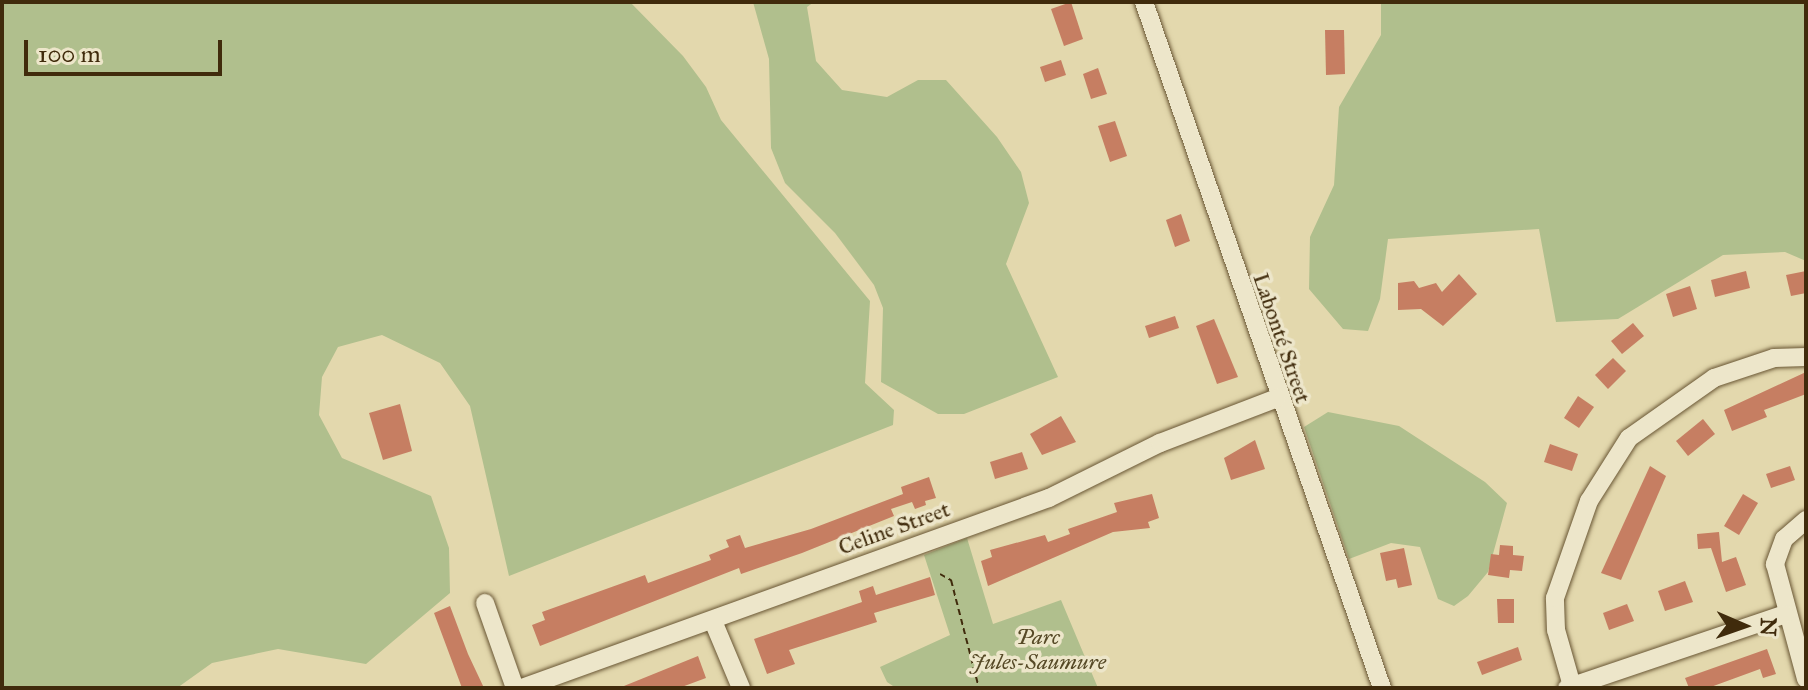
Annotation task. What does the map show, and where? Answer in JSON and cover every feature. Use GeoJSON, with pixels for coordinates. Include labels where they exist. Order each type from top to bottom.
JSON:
{"type":"FeatureCollection","features":[{"type":"Feature","properties":{"kind":"street","name":"Labonté Street"},"geometry":{"type":"LineString","coordinates":[[1144,2],[1277,398],[1382,688]]}},
{"type":"Feature","properties":{"kind":"street"},"geometry":{"type":"LineString","coordinates":[[1785,614],[1569,687],[1556,630],[1555,598],[1589,501],[1629,438],[1714,378],[1774,358],[1806,357]]}},
{"type":"Feature","properties":{"kind":"street","name":"Celine Street"},"geometry":{"type":"LineString","coordinates":[[522,688],[1049,498],[1160,443],[1277,398]]}},
{"type":"Feature","properties":{"kind":"street"},"geometry":{"type":"LineString","coordinates":[[1806,520],[1784,539],[1775,564],[1785,614],[1806,679]]}},
{"type":"Feature","properties":{"kind":"street"},"geometry":{"type":"LineString","coordinates":[[485,603],[515,688]]}},
{"type":"Feature","properties":{"kind":"street"},"geometry":{"type":"LineString","coordinates":[[713,621],[741,688]]}},
{"type":"Feature","properties":{"kind":"path"},"geometry":{"type":"LineString","coordinates":[[940,574],[951,580],[979,688]]}},
{"type":"Feature","properties":{"kind":"green space"},"geometry":{"type":"Polygon","coordinates":[[[2,2],[630,2],[683,56],[706,87],[721,120],[870,301],[865,383],[894,410],[893,425],[509,576],[470,406],[440,363],[382,335],[338,347],[322,377],[319,415],[342,458],[431,496],[449,548],[450,593],[366,664],[278,649],[212,663],[177,688],[2,688],[2,2]]]}},
{"type":"Feature","properties":{"kind":"green space"},"geometry":{"type":"Polygon","coordinates":[[[753,2],[814,2],[807,7],[816,61],[842,90],[887,97],[918,80],[946,80],[997,137],[1021,172],[1029,203],[1006,264],[1058,377],[964,414],[938,414],[881,382],[883,308],[874,285],[835,233],[785,183],[771,148],[769,59],[753,2]]]}},
{"type":"Feature","properties":{"kind":"green space"},"geometry":{"type":"Polygon","coordinates":[[[1381,2],[1806,2],[1806,261],[1785,252],[1723,255],[1618,319],[1556,322],[1539,229],[1388,239],[1380,299],[1368,331],[1343,329],[1309,289],[1310,237],[1334,185],[1339,107],[1381,35],[1381,2]]]}},
{"type":"Feature","properties":{"kind":"green space"},"geometry":{"type":"Polygon","coordinates":[[[1328,412],[1399,426],[1485,482],[1507,503],[1488,572],[1468,596],[1454,606],[1438,599],[1420,547],[1391,543],[1349,559],[1304,427],[1328,412]]]}},
{"type":"Feature","properties":{"kind":"green space","name":"Parc Jules-Saumure"},"geometry":{"type":"Polygon","coordinates":[[[967,538],[993,624],[1061,600],[1098,688],[896,688],[887,682],[880,667],[950,635],[924,555],[967,538]]]}},
{"type":"Feature","properties":{"kind":"building"},"geometry":{"type":"Polygon","coordinates":[[[1071,2],[1083,39],[1064,46],[1051,9],[1071,2]]]}},
{"type":"Feature","properties":{"kind":"building"},"geometry":{"type":"Polygon","coordinates":[[[1325,30],[1344,30],[1345,74],[1326,75],[1325,30]]]}},
{"type":"Feature","properties":{"kind":"building"},"geometry":{"type":"Polygon","coordinates":[[[1061,60],[1066,75],[1045,82],[1040,67],[1061,60]]]}},
{"type":"Feature","properties":{"kind":"building"},"geometry":{"type":"Polygon","coordinates":[[[1098,68],[1107,94],[1091,99],[1083,74],[1098,68]]]}},
{"type":"Feature","properties":{"kind":"building"},"geometry":{"type":"Polygon","coordinates":[[[1115,121],[1127,156],[1110,162],[1098,126],[1115,121]]]}},
{"type":"Feature","properties":{"kind":"building"},"geometry":{"type":"Polygon","coordinates":[[[1181,214],[1190,241],[1175,247],[1166,220],[1181,214]]]}},
{"type":"Feature","properties":{"kind":"building"},"geometry":{"type":"Polygon","coordinates":[[[1746,271],[1750,288],[1715,297],[1711,280],[1746,271]]]}},
{"type":"Feature","properties":{"kind":"building"},"geometry":{"type":"Polygon","coordinates":[[[1806,271],[1806,293],[1791,296],[1786,275],[1806,271]]]}},
{"type":"Feature","properties":{"kind":"building"},"geometry":{"type":"Polygon","coordinates":[[[1459,274],[1477,294],[1443,326],[1421,309],[1398,310],[1398,283],[1414,281],[1419,288],[1436,283],[1442,292],[1459,274]]]}},
{"type":"Feature","properties":{"kind":"building"},"geometry":{"type":"Polygon","coordinates":[[[1690,286],[1697,309],[1673,317],[1666,294],[1690,286]]]}},
{"type":"Feature","properties":{"kind":"building"},"geometry":{"type":"Polygon","coordinates":[[[1175,316],[1179,328],[1149,338],[1145,326],[1175,316]]]}},
{"type":"Feature","properties":{"kind":"building"},"geometry":{"type":"Polygon","coordinates":[[[1214,319],[1238,377],[1217,384],[1196,326],[1214,319]]]}},
{"type":"Feature","properties":{"kind":"building"},"geometry":{"type":"Polygon","coordinates":[[[1633,323],[1644,336],[1622,354],[1611,341],[1633,323]]]}},
{"type":"Feature","properties":{"kind":"building"},"geometry":{"type":"Polygon","coordinates":[[[1613,358],[1626,371],[1608,389],[1595,375],[1613,358]]]}},
{"type":"Feature","properties":{"kind":"building"},"geometry":{"type":"Polygon","coordinates":[[[1806,372],[1806,394],[1764,410],[1767,417],[1732,431],[1724,410],[1806,372]]]}},
{"type":"Feature","properties":{"kind":"building"},"geometry":{"type":"Polygon","coordinates":[[[1578,396],[1594,407],[1579,428],[1564,418],[1578,396]]]}},
{"type":"Feature","properties":{"kind":"building"},"geometry":{"type":"Polygon","coordinates":[[[400,404],[412,451],[383,460],[369,413],[400,404]]]}},
{"type":"Feature","properties":{"kind":"building"},"geometry":{"type":"Polygon","coordinates":[[[1061,416],[1076,442],[1042,455],[1030,434],[1061,416]]]}},
{"type":"Feature","properties":{"kind":"building"},"geometry":{"type":"Polygon","coordinates":[[[1703,419],[1715,434],[1688,456],[1676,441],[1703,419]]]}},
{"type":"Feature","properties":{"kind":"building"},"geometry":{"type":"Polygon","coordinates":[[[1255,440],[1265,469],[1231,480],[1224,458],[1255,440]]]}},
{"type":"Feature","properties":{"kind":"building"},"geometry":{"type":"Polygon","coordinates":[[[1550,444],[1578,454],[1572,471],[1544,462],[1550,444]]]}},
{"type":"Feature","properties":{"kind":"building"},"geometry":{"type":"Polygon","coordinates":[[[1022,452],[1028,469],[995,479],[990,462],[1022,452]]]}},
{"type":"Feature","properties":{"kind":"building"},"geometry":{"type":"Polygon","coordinates":[[[1650,466],[1666,476],[1621,580],[1601,573],[1650,466]]]}},
{"type":"Feature","properties":{"kind":"building"},"geometry":{"type":"Polygon","coordinates":[[[1790,466],[1795,480],[1771,488],[1766,474],[1790,466]]]}},
{"type":"Feature","properties":{"kind":"building"},"geometry":{"type":"Polygon","coordinates":[[[929,477],[936,498],[925,501],[926,505],[915,509],[912,502],[891,509],[894,516],[802,553],[741,574],[739,568],[540,646],[532,625],[545,620],[542,612],[645,575],[648,583],[711,560],[709,555],[729,547],[726,540],[740,535],[745,548],[811,529],[903,494],[901,487],[929,477]]]}},
{"type":"Feature","properties":{"kind":"building"},"geometry":{"type":"Polygon","coordinates":[[[1152,494],[1159,518],[1148,522],[1150,528],[1113,532],[988,586],[981,561],[992,557],[990,550],[1045,535],[1048,542],[1070,534],[1068,529],[1117,512],[1114,503],[1152,494]]]}},
{"type":"Feature","properties":{"kind":"building"},"geometry":{"type":"Polygon","coordinates":[[[1743,494],[1758,503],[1739,535],[1724,526],[1743,494]]]}},
{"type":"Feature","properties":{"kind":"building"},"geometry":{"type":"Polygon","coordinates":[[[1719,532],[1722,562],[1736,557],[1746,585],[1726,592],[1711,548],[1698,549],[1697,534],[1719,532]]]}},
{"type":"Feature","properties":{"kind":"building"},"geometry":{"type":"Polygon","coordinates":[[[1500,545],[1513,546],[1513,555],[1524,556],[1522,571],[1510,570],[1509,578],[1488,575],[1491,554],[1499,555],[1500,545]]]}},
{"type":"Feature","properties":{"kind":"building"},"geometry":{"type":"Polygon","coordinates":[[[1404,548],[1412,585],[1398,588],[1396,579],[1386,581],[1380,553],[1404,548]]]}},
{"type":"Feature","properties":{"kind":"building"},"geometry":{"type":"Polygon","coordinates":[[[930,577],[935,595],[874,613],[877,622],[789,650],[795,664],[767,674],[754,639],[862,602],[859,591],[873,586],[876,595],[930,577]]]}},
{"type":"Feature","properties":{"kind":"building"},"geometry":{"type":"Polygon","coordinates":[[[1685,581],[1693,602],[1665,611],[1658,591],[1685,581]]]}},
{"type":"Feature","properties":{"kind":"building"},"geometry":{"type":"Polygon","coordinates":[[[1497,599],[1514,599],[1514,623],[1498,623],[1497,599]]]}},
{"type":"Feature","properties":{"kind":"building"},"geometry":{"type":"Polygon","coordinates":[[[1627,604],[1634,621],[1609,630],[1603,613],[1627,604]]]}},
{"type":"Feature","properties":{"kind":"building"},"geometry":{"type":"Polygon","coordinates":[[[450,606],[484,688],[462,688],[434,613],[450,606]]]}},
{"type":"Feature","properties":{"kind":"building"},"geometry":{"type":"Polygon","coordinates":[[[1518,647],[1522,660],[1482,675],[1477,662],[1518,647]]]}},
{"type":"Feature","properties":{"kind":"building"},"geometry":{"type":"Polygon","coordinates":[[[1767,649],[1776,674],[1763,678],[1760,669],[1708,688],[1689,688],[1685,678],[1767,649]]]}},
{"type":"Feature","properties":{"kind":"building"},"geometry":{"type":"Polygon","coordinates":[[[698,656],[706,678],[679,688],[619,688],[698,656]]]}}]}
